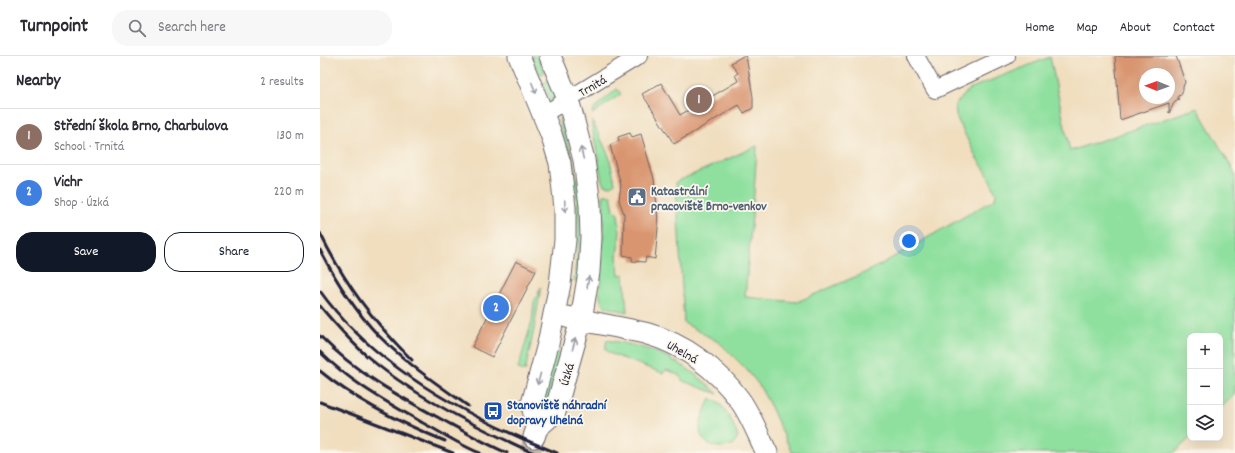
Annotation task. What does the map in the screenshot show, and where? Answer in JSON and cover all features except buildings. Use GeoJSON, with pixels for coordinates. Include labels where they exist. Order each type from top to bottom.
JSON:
{"type":"FeatureCollection","features":[{"type":"Feature","properties":{"kind":"main road","name":"Úzká"},"geometry":{"type":"LineString","coordinates":[[519,56],[552,134],[560,163],[566,208],[562,276],[532,404],[535,432],[555,412],[581,320],[589,272],[591,236],[590,206],[584,160],[568,99],[550,56]]}},
{"type":"Feature","properties":{"kind":"main road","name":"Uhelná"},"geometry":{"type":"LineString","coordinates":[[554,314],[647,334],[672,344],[696,357],[714,372],[739,399],[767,453]]}},
{"type":"Feature","properties":{"kind":"street","name":"Trnitá"},"geometry":{"type":"LineString","coordinates":[[544,114],[639,56]]}},
{"type":"Feature","properties":{"kind":"street"},"geometry":{"type":"LineString","coordinates":[[916,56],[935,90],[1007,56]]}},
{"type":"Feature","properties":{"kind":"green space"},"geometry":{"type":"Polygon","coordinates":[[[531,56],[537,56],[545,72],[540,75],[531,56]]]}},
{"type":"Feature","properties":{"kind":"green space"},"geometry":{"type":"Polygon","coordinates":[[[1050,57],[1070,151],[1197,108],[1235,173],[1235,394],[1223,406],[1223,333],[1187,333],[1187,441],[1174,453],[792,453],[759,385],[746,369],[720,343],[684,323],[676,182],[757,146],[745,297],[797,302],[871,270],[995,199],[996,194],[987,173],[976,157],[956,116],[955,104],[969,89],[1050,57]]]}},
{"type":"Feature","properties":{"kind":"green space"},"geometry":{"type":"Polygon","coordinates":[[[549,81],[556,98],[552,102],[543,83],[549,81]]]}},
{"type":"Feature","properties":{"kind":"green space"},"geometry":{"type":"Polygon","coordinates":[[[617,89],[621,94],[592,114],[595,108],[617,89]]]}},
{"type":"Feature","properties":{"kind":"green space"},"geometry":{"type":"Polygon","coordinates":[[[562,117],[579,187],[581,230],[579,281],[574,281],[578,245],[576,188],[560,126],[559,119],[562,117]]]}},
{"type":"Feature","properties":{"kind":"green space"},"geometry":{"type":"Polygon","coordinates":[[[592,120],[609,156],[615,183],[612,186],[604,185],[602,181],[592,120]]]}},
{"type":"Feature","properties":{"kind":"green space"},"geometry":{"type":"Polygon","coordinates":[[[603,195],[611,195],[614,210],[618,214],[620,232],[617,257],[619,275],[624,274],[627,312],[606,307],[601,301],[599,292],[603,243],[603,195]]]}},
{"type":"Feature","properties":{"kind":"green space"},"geometry":{"type":"Polygon","coordinates":[[[541,287],[525,371],[518,369],[532,321],[534,302],[541,287]]]}},
{"type":"Feature","properties":{"kind":"green space"},"geometry":{"type":"Polygon","coordinates":[[[607,340],[651,350],[662,355],[682,365],[718,394],[683,381],[680,376],[667,370],[662,373],[609,353],[606,348],[607,340]]]}},
{"type":"Feature","properties":{"kind":"green space"},"geometry":{"type":"Polygon","coordinates":[[[554,351],[565,354],[550,399],[546,404],[541,405],[554,351]]]}},
{"type":"Feature","properties":{"kind":"green space"},"geometry":{"type":"Polygon","coordinates":[[[710,398],[720,404],[731,419],[738,436],[733,445],[717,447],[707,443],[703,439],[700,428],[701,420],[710,398]]]}},
{"type":"Feature","properties":{"kind":"tunnel"},"geometry":{"type":"LineString","coordinates":[[530,453],[534,437]]}},
{"type":"Feature","properties":{"kind":"railway"},"geometry":{"type":"LineString","coordinates":[[320,233],[339,269],[360,301],[412,360]]}},
{"type":"Feature","properties":{"kind":"railway"},"geometry":{"type":"LineString","coordinates":[[320,250],[346,295],[379,336],[411,364],[468,406]]}},
{"type":"Feature","properties":{"kind":"railway"},"geometry":{"type":"LineString","coordinates":[[320,291],[342,319],[368,344],[396,367],[459,407],[491,424],[557,453]]}},
{"type":"Feature","properties":{"kind":"railway"},"geometry":{"type":"LineString","coordinates":[[320,306],[361,351],[402,383],[465,420],[534,453]]}},
{"type":"Feature","properties":{"kind":"railway"},"geometry":{"type":"LineString","coordinates":[[320,336],[333,349],[362,372],[393,392],[474,437],[507,453]]}},
{"type":"Feature","properties":{"kind":"railway"},"geometry":{"type":"LineString","coordinates":[[320,352],[344,373],[369,391],[458,443],[480,453]]}},
{"type":"Feature","properties":{"kind":"railway"},"geometry":{"type":"LineString","coordinates":[[320,371],[348,392],[380,410],[445,441]]}},
{"type":"Feature","properties":{"kind":"railway"},"geometry":{"type":"LineString","coordinates":[[320,402],[453,453]]}},
{"type":"Feature","properties":{"kind":"place","name":"Střední škola Brno, Charbulova"},"geometry":{"type":"Point","coordinates":[699,100]}},
{"type":"Feature","properties":{"kind":"place","name":"Katastrální pracoviště Brno-venkov"},"geometry":{"type":"Point","coordinates":[637,197]}},
{"type":"Feature","properties":{"kind":"place","name":"Vichr"},"geometry":{"type":"Point","coordinates":[496,308]}},
{"type":"Feature","properties":{"kind":"place","name":"Stanoviště náhradní dopravy Uhelná"},"geometry":{"type":"Point","coordinates":[493,411]}}]}
